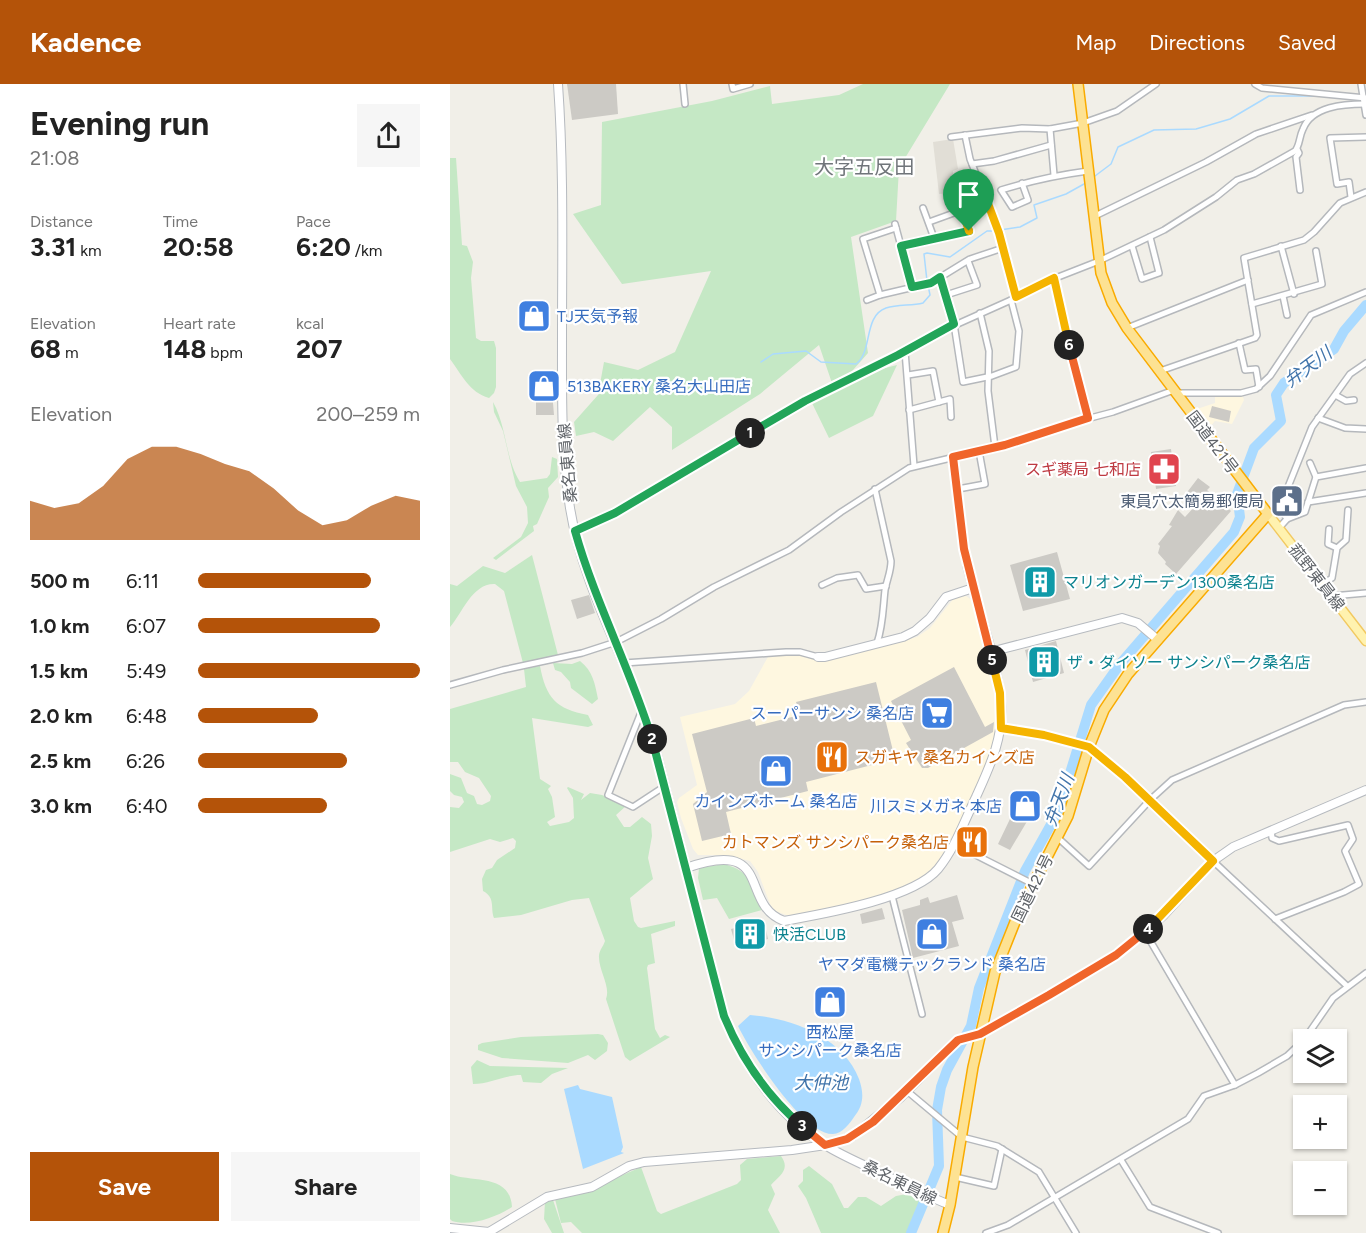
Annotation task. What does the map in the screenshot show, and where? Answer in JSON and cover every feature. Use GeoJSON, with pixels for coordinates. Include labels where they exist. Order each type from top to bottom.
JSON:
{"type":"FeatureCollection","features":[{"type":"Feature","properties":{"kind":"highway","name":"国道421号"},"geometry":{"type":"LineString","coordinates":[[943,1233],[955,1177],[958,1134],[976,1035],[995,972],[1030,882],[1058,837],[1068,816],[1087,746],[1112,697],[1155,638],[1268,514],[1127,328],[1108,294],[1099,261],[1078,84]]}},
{"type":"Feature","properties":{"kind":"main road","name":"菰野東員線"},"geometry":{"type":"LineString","coordinates":[[1268,514],[1366,640]]}},
{"type":"Feature","properties":{"kind":"street","name":"桑名東員線"},"geometry":{"type":"LineString","coordinates":[[558,84],[561,128],[564,456],[575,531],[593,591],[643,709],[721,1004],[736,1044],[773,1099],[825,1145],[950,1205]]}},
{"type":"Feature","properties":{"kind":"street"},"geometry":{"type":"LineString","coordinates":[[683,84],[685,104]]}},
{"type":"Feature","properties":{"kind":"street"},"geometry":{"type":"LineString","coordinates":[[732,84],[732,89],[750,84]]}},
{"type":"Feature","properties":{"kind":"street"},"geometry":{"type":"LineString","coordinates":[[951,137],[1022,128],[1050,129],[1083,123],[1117,111],[1156,84]]}},
{"type":"Feature","properties":{"kind":"street"},"geometry":{"type":"LineString","coordinates":[[1255,84],[1262,88],[1365,101]]}},
{"type":"Feature","properties":{"kind":"street"},"geometry":{"type":"LineString","coordinates":[[1361,84],[1366,115]]}},
{"type":"Feature","properties":{"kind":"street"},"geometry":{"type":"LineString","coordinates":[[1093,217],[1256,135],[1339,104],[1365,101]]}},
{"type":"Feature","properties":{"kind":"street"},"geometry":{"type":"LineString","coordinates":[[1300,190],[1297,149],[1303,128],[1314,115]]}},
{"type":"Feature","properties":{"kind":"street"},"geometry":{"type":"LineString","coordinates":[[1050,129],[1054,174]]}},
{"type":"Feature","properties":{"kind":"street"},"geometry":{"type":"LineString","coordinates":[[940,277],[954,324],[963,381],[988,377],[1016,367],[1019,331],[1014,298],[998,230],[972,164],[966,135]]}},
{"type":"Feature","properties":{"kind":"street"},"geometry":{"type":"LineString","coordinates":[[1351,197],[1349,182],[1337,184],[1330,138],[1366,136]]}},
{"type":"Feature","properties":{"kind":"street"},"geometry":{"type":"LineString","coordinates":[[972,164],[994,161],[1051,145]]}},
{"type":"Feature","properties":{"kind":"street"},"geometry":{"type":"LineString","coordinates":[[575,531],[615,513],[798,405],[954,324],[1054,278],[1099,261],[1185,219],[1237,180],[1258,172],[1297,149]]}},
{"type":"Feature","properties":{"kind":"street"},"geometry":{"type":"LineString","coordinates":[[1022,183],[1028,200],[1012,207],[1001,190],[1022,183],[1054,174],[1088,171]]}},
{"type":"Feature","properties":{"kind":"street"},"geometry":{"type":"LineString","coordinates":[[1160,371],[1255,338],[1257,334],[1244,258],[1308,237],[1334,207],[1351,197],[1366,192]]}},
{"type":"Feature","properties":{"kind":"street"},"geometry":{"type":"LineString","coordinates":[[929,222],[987,201]]}},
{"type":"Feature","properties":{"kind":"street"},"geometry":{"type":"LineString","coordinates":[[923,208],[934,238]]}},
{"type":"Feature","properties":{"kind":"street"},"geometry":{"type":"LineString","coordinates":[[901,246],[969,231],[962,210]]}},
{"type":"Feature","properties":{"kind":"street"},"geometry":{"type":"LineString","coordinates":[[880,295],[863,239],[896,226],[912,287]]}},
{"type":"Feature","properties":{"kind":"street"},"geometry":{"type":"LineString","coordinates":[[1132,246],[1142,279],[1159,273],[1150,237]]}},
{"type":"Feature","properties":{"kind":"street"},"geometry":{"type":"LineString","coordinates":[[1281,246],[1294,294]]}},
{"type":"Feature","properties":{"kind":"street"},"geometry":{"type":"LineString","coordinates":[[867,300],[928,284],[968,261],[1003,248]]}},
{"type":"Feature","properties":{"kind":"street"},"geometry":{"type":"LineString","coordinates":[[1252,304],[1294,294],[1322,284],[1316,251]]}},
{"type":"Feature","properties":{"kind":"street"},"geometry":{"type":"LineString","coordinates":[[946,295],[977,285],[968,261]]}},
{"type":"Feature","properties":{"kind":"street"},"geometry":{"type":"LineString","coordinates":[[1054,278],[1088,418]]}},
{"type":"Feature","properties":{"kind":"street"},"geometry":{"type":"LineString","coordinates":[[1127,328],[1248,279]]}},
{"type":"Feature","properties":{"kind":"street"},"geometry":{"type":"LineString","coordinates":[[450,685],[597,649],[616,642],[662,619],[714,586],[789,550],[875,489],[914,466],[995,447],[1175,392],[1241,393],[1259,387],[1270,376],[1311,315],[1366,292]]}},
{"type":"Feature","properties":{"kind":"street"},"geometry":{"type":"LineString","coordinates":[[1283,296],[1287,315]]}},
{"type":"Feature","properties":{"kind":"street"},"geometry":{"type":"LineString","coordinates":[[980,313],[989,351],[988,377],[995,447]]}},
{"type":"Feature","properties":{"kind":"street"},"geometry":{"type":"LineString","coordinates":[[1239,343],[1245,370],[1256,369],[1259,387]]}},
{"type":"Feature","properties":{"kind":"street"},"geometry":{"type":"LineString","coordinates":[[905,351],[914,466]]}},
{"type":"Feature","properties":{"kind":"street"},"geometry":{"type":"LineString","coordinates":[[1287,519],[1280,507],[1304,444],[1318,418],[1337,396],[1350,374],[1366,363]]}},
{"type":"Feature","properties":{"kind":"street"},"geometry":{"type":"LineString","coordinates":[[908,375],[933,371],[939,402]]}},
{"type":"Feature","properties":{"kind":"street"},"geometry":{"type":"LineString","coordinates":[[1337,396],[1346,401],[1354,400]]}},
{"type":"Feature","properties":{"kind":"street"},"geometry":{"type":"LineString","coordinates":[[909,410],[950,399],[951,417]]}},
{"type":"Feature","properties":{"kind":"street"},"geometry":{"type":"LineString","coordinates":[[1318,418],[1345,428],[1366,429]]}},
{"type":"Feature","properties":{"kind":"street"},"geometry":{"type":"LineString","coordinates":[[958,489],[985,484],[979,451]]}},
{"type":"Feature","properties":{"kind":"street"},"geometry":{"type":"LineString","coordinates":[[686,868],[712,861],[742,864],[755,881],[765,908],[776,918],[784,921],[892,896],[927,880],[937,871],[954,844],[990,766],[1001,728],[1000,693],[967,565],[953,457]]}},
{"type":"Feature","properties":{"kind":"street"},"geometry":{"type":"LineString","coordinates":[[1279,528],[1287,519],[1305,512],[1316,477],[1310,463]]}},
{"type":"Feature","properties":{"kind":"street"},"geometry":{"type":"LineString","coordinates":[[1316,477],[1366,468]]}},
{"type":"Feature","properties":{"kind":"street"},"geometry":{"type":"LineString","coordinates":[[875,489],[891,561],[881,632],[877,643]]}},
{"type":"Feature","properties":{"kind":"street"},"geometry":{"type":"LineString","coordinates":[[1308,502],[1366,493]]}},
{"type":"Feature","properties":{"kind":"street"},"geometry":{"type":"LineString","coordinates":[[1323,584],[1332,578],[1337,548],[1346,540],[1348,510]]}},
{"type":"Feature","properties":{"kind":"street"},"geometry":{"type":"LineString","coordinates":[[1329,529],[1328,544],[1337,548]]}},
{"type":"Feature","properties":{"kind":"street"},"geometry":{"type":"LineString","coordinates":[[822,585],[858,575],[866,589],[886,586]]}},
{"type":"Feature","properties":{"kind":"street"},"geometry":{"type":"LineString","coordinates":[[624,663],[786,652],[825,657],[915,631],[930,618],[946,597],[973,588]]}},
{"type":"Feature","properties":{"kind":"street"},"geometry":{"type":"LineString","coordinates":[[1332,596],[1366,593]]}},
{"type":"Feature","properties":{"kind":"street"},"geometry":{"type":"LineString","coordinates":[[990,652],[1118,619],[1133,620],[1155,638]]}},
{"type":"Feature","properties":{"kind":"street"},"geometry":{"type":"LineString","coordinates":[[1058,837],[1089,866],[1150,800],[1172,780],[1344,705],[1366,702]]}},
{"type":"Feature","properties":{"kind":"street"},"geometry":{"type":"LineString","coordinates":[[643,709],[608,795],[633,807],[664,786]]}},
{"type":"Feature","properties":{"kind":"street"},"geometry":{"type":"LineString","coordinates":[[1001,728],[1044,735],[1087,746],[1150,800],[1347,986]]}},
{"type":"Feature","properties":{"kind":"street"},"geometry":{"type":"LineString","coordinates":[[450,1228],[489,1232],[547,1197],[592,1187],[629,1166],[644,1162],[825,1145],[853,1136],[873,1122],[907,1091],[958,1040],[976,1035],[1097,967],[1145,932],[1213,861],[1233,847],[1366,790]]}},
{"type":"Feature","properties":{"kind":"street"},"geometry":{"type":"LineString","coordinates":[[1271,830],[1272,838],[1279,841],[1348,825],[1353,839],[1344,851],[1359,884],[1275,919]]}},
{"type":"Feature","properties":{"kind":"street"},"geometry":{"type":"LineString","coordinates":[[954,844],[1030,882]]}},
{"type":"Feature","properties":{"kind":"street"},"geometry":{"type":"LineString","coordinates":[[892,896],[922,1014]]}},
{"type":"Feature","properties":{"kind":"street"},"geometry":{"type":"LineString","coordinates":[[1145,932],[1235,1086]]}},
{"type":"Feature","properties":{"kind":"street"},"geometry":{"type":"LineString","coordinates":[[1312,1029],[1334,998],[1366,973]]}},
{"type":"Feature","properties":{"kind":"street"},"geometry":{"type":"LineString","coordinates":[[986,1233],[1008,1225],[1121,1160],[1188,1119],[1204,1096],[1235,1086],[1293,1050]]}},
{"type":"Feature","properties":{"kind":"street"},"geometry":{"type":"LineString","coordinates":[[907,1091],[958,1134],[1002,1149],[1039,1172],[1076,1233]]}},
{"type":"Feature","properties":{"kind":"street"},"geometry":{"type":"LineString","coordinates":[[955,1177],[994,1186],[1002,1149]]}},
{"type":"Feature","properties":{"kind":"street"},"geometry":{"type":"LineString","coordinates":[[1121,1160],[1150,1207],[1218,1233]]}},
{"type":"Feature","properties":{"kind":"shaded area"},"geometry":{"type":"Polygon","coordinates":[[[953,139],[958,169],[953,171],[954,193],[939,194],[933,142],[953,139]]]}},
{"type":"Feature","properties":{"kind":"shaded area"},"geometry":{"type":"Polygon","coordinates":[[[1242,394],[1244,400],[1232,424],[1215,421],[1210,427],[1197,409],[1215,403],[1215,395],[1242,394]]]}},
{"type":"Feature","properties":{"kind":"shaded area"},"geometry":{"type":"Polygon","coordinates":[[[966,596],[973,601],[997,698],[998,729],[993,753],[956,836],[937,869],[897,892],[792,917],[775,911],[758,872],[750,861],[726,855],[698,855],[693,849],[677,802],[697,785],[680,717],[735,704],[749,691],[769,655],[800,654],[822,662],[917,637],[930,628],[954,598],[966,596]]]}},
{"type":"Feature","properties":{"kind":"green space"},"geometry":{"type":"Polygon","coordinates":[[[863,84],[950,84],[899,168],[896,221],[851,237],[868,353],[846,378],[897,365],[873,416],[829,438],[812,403],[834,389],[819,345],[760,394],[672,450],[672,427],[650,407],[613,441],[594,432],[576,436],[574,422],[598,395],[604,362],[638,370],[675,352],[711,271],[622,284],[573,214],[601,205],[602,122],[712,101],[770,86],[772,104],[839,95],[863,84]]]}},
{"type":"Feature","properties":{"kind":"green space"},"geometry":{"type":"Polygon","coordinates":[[[450,158],[456,158],[462,245],[467,246],[473,262],[471,278],[476,338],[481,341],[494,341],[496,348],[496,387],[489,398],[471,387],[450,359],[450,158]]]}},
{"type":"Feature","properties":{"kind":"green space"},"geometry":{"type":"Polygon","coordinates":[[[493,402],[501,422],[511,463],[520,482],[547,478],[550,474],[552,457],[557,459],[558,477],[548,488],[549,497],[537,524],[533,526],[534,531],[496,560],[493,558],[521,537],[528,523],[527,507],[516,486],[503,431],[494,412],[493,402]]]}},
{"type":"Feature","properties":{"kind":"green space"},"geometry":{"type":"Polygon","coordinates":[[[532,555],[558,655],[523,663],[504,591],[495,584],[480,588],[468,600],[450,627],[450,584],[457,586],[483,566],[505,573],[532,555]]]}},
{"type":"Feature","properties":{"kind":"green space"},"geometry":{"type":"Polygon","coordinates":[[[580,661],[591,673],[594,683],[598,699],[592,704],[571,688],[570,682],[561,672],[555,670],[553,663],[572,664],[580,661]]]}},
{"type":"Feature","properties":{"kind":"green space"},"geometry":{"type":"Polygon","coordinates":[[[540,666],[549,694],[554,700],[568,709],[588,715],[593,725],[588,727],[532,718],[540,779],[551,786],[548,789],[552,797],[555,817],[547,822],[550,826],[569,822],[574,818],[573,798],[568,787],[584,794],[581,800],[590,793],[602,795],[626,806],[616,815],[624,827],[630,827],[642,817],[651,824],[652,836],[648,858],[653,879],[630,898],[634,921],[641,928],[675,921],[675,926],[651,934],[655,963],[648,965],[647,968],[655,1029],[660,1038],[665,1035],[670,1037],[630,1061],[625,1057],[606,999],[607,989],[599,961],[600,951],[605,941],[589,898],[572,900],[521,915],[494,918],[490,897],[483,891],[482,879],[486,870],[492,868],[497,860],[515,848],[516,841],[513,838],[500,842],[490,839],[450,852],[450,807],[459,808],[464,802],[462,797],[450,791],[450,774],[461,778],[467,793],[474,796],[477,804],[482,805],[490,801],[491,796],[479,778],[465,772],[458,762],[450,762],[450,709],[526,687],[524,669],[540,666]]]}},
{"type":"Feature","properties":{"kind":"green space"},"geometry":{"type":"Polygon","coordinates":[[[724,864],[746,875],[754,887],[762,910],[729,919],[717,898],[703,900],[698,878],[699,868],[724,864]]]}},
{"type":"Feature","properties":{"kind":"green space"},"geometry":{"type":"Polygon","coordinates":[[[603,1035],[608,1043],[607,1051],[595,1060],[588,1055],[568,1063],[502,1058],[478,1050],[478,1045],[482,1043],[521,1037],[603,1035]]]}},
{"type":"Feature","properties":{"kind":"green space"},"geometry":{"type":"Polygon","coordinates":[[[477,1060],[490,1066],[568,1068],[552,1074],[541,1083],[523,1082],[521,1075],[473,1084],[471,1067],[477,1060]]]}},
{"type":"Feature","properties":{"kind":"green space"},"geometry":{"type":"Polygon","coordinates":[[[781,1156],[785,1165],[780,1176],[771,1185],[775,1194],[768,1210],[780,1233],[582,1233],[571,1222],[561,1223],[555,1199],[582,1193],[641,1167],[657,1211],[661,1214],[737,1184],[741,1180],[740,1165],[747,1159],[781,1156]]]}},
{"type":"Feature","properties":{"kind":"green space"},"geometry":{"type":"Polygon","coordinates":[[[809,1166],[832,1184],[844,1208],[848,1208],[858,1197],[866,1197],[881,1206],[896,1196],[907,1194],[920,1200],[908,1233],[821,1233],[806,1198],[798,1186],[803,1181],[803,1170],[809,1166]]]}},
{"type":"Feature","properties":{"kind":"green space"},"geometry":{"type":"Polygon","coordinates":[[[450,1174],[497,1184],[510,1196],[512,1207],[475,1222],[452,1221],[450,1219],[450,1174]]]}},
{"type":"Feature","properties":{"kind":"green space"},"geometry":{"type":"Polygon","coordinates":[[[553,1200],[564,1233],[552,1233],[544,1219],[545,1202],[553,1200]]]}},
{"type":"Feature","properties":{"kind":"water","name":"大仲池"},"geometry":{"type":"Polygon","coordinates":[[[750,1015],[782,1020],[814,1032],[841,1052],[851,1064],[861,1084],[862,1099],[860,1108],[843,1130],[836,1134],[821,1131],[807,1121],[779,1090],[738,1026],[750,1015]]]}},
{"type":"Feature","properties":{"kind":"water"},"geometry":{"type":"Polygon","coordinates":[[[578,1085],[580,1089],[612,1097],[623,1147],[621,1152],[624,1153],[583,1169],[564,1089],[578,1085]]]}},
{"type":"Feature","properties":{"kind":"building"},"geometry":{"type":"Polygon","coordinates":[[[567,84],[616,84],[618,114],[572,120],[567,84]]]}},
{"type":"Feature","properties":{"kind":"building","name":"TJ天気予報"},"geometry":{"type":"Polygon","coordinates":[[[541,306],[542,326],[527,327],[525,307],[541,306]]]}},
{"type":"Feature","properties":{"kind":"building"},"geometry":{"type":"Polygon","coordinates":[[[551,379],[554,415],[536,415],[536,380],[551,379]]]}},
{"type":"Feature","properties":{"kind":"building"},"geometry":{"type":"Polygon","coordinates":[[[1212,406],[1231,411],[1229,422],[1209,417],[1212,406]]]}},
{"type":"Feature","properties":{"kind":"building","name":"スギ薬局 七和店"},"geometry":{"type":"Polygon","coordinates":[[[1171,449],[1176,486],[1156,489],[1151,452],[1171,449]]]}},
{"type":"Feature","properties":{"kind":"building"},"geometry":{"type":"Polygon","coordinates":[[[1198,478],[1210,487],[1207,490],[1231,511],[1176,574],[1165,564],[1166,562],[1158,553],[1160,546],[1158,544],[1172,526],[1169,525],[1178,510],[1185,517],[1196,505],[1185,495],[1198,478]]]}},
{"type":"Feature","properties":{"kind":"building","name":"マリオンガーデン1300桑名店"},"geometry":{"type":"Polygon","coordinates":[[[1057,552],[1070,599],[1023,611],[1010,565],[1057,552]]]}},
{"type":"Feature","properties":{"kind":"building"},"geometry":{"type":"Polygon","coordinates":[[[589,595],[595,613],[577,619],[571,600],[589,595]]]}},
{"type":"Feature","properties":{"kind":"building","name":"ザ・ダイソー サンシパーク桑名店"},"geometry":{"type":"Polygon","coordinates":[[[1056,641],[1064,673],[1033,682],[1025,650],[1056,641]]]}},
{"type":"Feature","properties":{"kind":"building","name":"スーパーサンシ 桑名店"},"geometry":{"type":"Polygon","coordinates":[[[954,667],[985,727],[994,722],[993,732],[928,768],[922,768],[906,743],[911,740],[891,701],[954,667]]]}},
{"type":"Feature","properties":{"kind":"building","name":"カインズホーム 桑名店"},"geometry":{"type":"Polygon","coordinates":[[[876,682],[895,759],[806,782],[808,791],[726,812],[731,834],[702,841],[693,804],[707,792],[692,734],[754,718],[756,726],[800,715],[796,702],[876,682]]]}},
{"type":"Feature","properties":{"kind":"building"},"geometry":{"type":"Polygon","coordinates":[[[1022,794],[1034,800],[1029,812],[1032,813],[1010,850],[998,844],[1022,794]]]}},
{"type":"Feature","properties":{"kind":"building","name":"ヤマダ電機テックランド 桑名店"},"geometry":{"type":"Polygon","coordinates":[[[957,895],[964,919],[952,922],[959,946],[913,958],[902,910],[920,905],[920,900],[928,897],[930,903],[957,895]]]}},
{"type":"Feature","properties":{"kind":"building"},"geometry":{"type":"Polygon","coordinates":[[[882,908],[885,919],[862,924],[860,914],[882,908]]]}},
{"type":"Feature","properties":{"kind":"building","name":"快活CLUB"},"geometry":{"type":"Polygon","coordinates":[[[764,921],[768,939],[736,947],[731,929],[764,921]]]}},
{"type":"Feature","properties":{"kind":"waterway"},"geometry":{"type":"LineString","coordinates":[[1095,176],[1111,164],[1118,147],[1154,130],[1196,129],[1230,119],[1269,96],[1314,96]]}},
{"type":"Feature","properties":{"kind":"waterway"},"geometry":{"type":"LineString","coordinates":[[1331,97],[1362,100]]}},
{"type":"Feature","properties":{"kind":"waterway"},"geometry":{"type":"LineString","coordinates":[[1000,230],[1020,227],[1037,218],[1034,205],[1066,194],[1084,184]]}},
{"type":"Feature","properties":{"kind":"waterway"},"geometry":{"type":"LineString","coordinates":[[927,281],[924,254],[950,257],[987,231],[995,231]]}},
{"type":"Feature","properties":{"kind":"waterway"},"geometry":{"type":"LineString","coordinates":[[761,362],[773,354],[806,351],[821,362],[856,364],[865,351],[871,326],[879,312],[886,308],[923,303],[930,295],[928,285]]}},
{"type":"Feature","properties":{"kind":"waterway","name":"弁天川"},"geometry":{"type":"LineString","coordinates":[[911,1233],[939,1166],[937,1110],[941,1087],[947,1070],[971,1026],[979,988],[1025,871],[1058,812],[1091,705],[1120,664],[1234,532],[1240,517],[1237,494],[1254,448],[1281,421],[1276,395],[1284,383],[1334,349],[1344,331],[1366,305]]}},
{"type":"Feature","properties":{"kind":"place","name":"TJ天気予報"},"geometry":{"type":"Point","coordinates":[534,316]}},
{"type":"Feature","properties":{"kind":"place","name":"513BAKERY 桑名大山田店"},"geometry":{"type":"Point","coordinates":[544,386]}},
{"type":"Feature","properties":{"kind":"place","name":"スギ薬局 七和店"},"geometry":{"type":"Point","coordinates":[1164,469]}},
{"type":"Feature","properties":{"kind":"place","name":"東員穴太簡易郵便局"},"geometry":{"type":"Point","coordinates":[1287,501]}},
{"type":"Feature","properties":{"kind":"place","name":"マリオンガーデン1300桑名店"},"geometry":{"type":"Point","coordinates":[1040,582]}},
{"type":"Feature","properties":{"kind":"place","name":"ザ・ダイソー サンシパーク桑名店"},"geometry":{"type":"Point","coordinates":[1044,662]}},
{"type":"Feature","properties":{"kind":"place","name":"スーパーサンシ 桑名店"},"geometry":{"type":"Point","coordinates":[937,713]}},
{"type":"Feature","properties":{"kind":"place","name":"スガキヤ 桑名カインズ店"},"geometry":{"type":"Point","coordinates":[832,757]}},
{"type":"Feature","properties":{"kind":"place","name":"カインズホーム 桑名店"},"geometry":{"type":"Point","coordinates":[776,771]}},
{"type":"Feature","properties":{"kind":"place","name":"川スミメガネ 本店"},"geometry":{"type":"Point","coordinates":[1025,806]}},
{"type":"Feature","properties":{"kind":"place","name":"カトマンズ サンシパーク桑名店"},"geometry":{"type":"Point","coordinates":[972,842]}},
{"type":"Feature","properties":{"kind":"place","name":"快活CLUB"},"geometry":{"type":"Point","coordinates":[750,934]}},
{"type":"Feature","properties":{"kind":"place","name":"ヤマダ電機テックランド 桑名店"},"geometry":{"type":"Point","coordinates":[932,934]}},
{"type":"Feature","properties":{"kind":"place","name":"西松屋 サンシパーク桑名店"},"geometry":{"type":"Point","coordinates":[830,1002]}},
{"type":"Feature","properties":{"kind":"district","name":"大字五反田"},"geometry":{"type":"Point","coordinates":[864,167]}},
{"type":"Feature","properties":{"kind":"route"},"geometry":{"type":"LineString","coordinates":[[987,201],[999,233],[1016,297],[1054,278],[1068,344],[1088,418],[1005,445],[953,457],[964,549],[1000,693],[1001,728],[1044,735],[1089,747],[1125,777],[1213,861],[1164,915],[1116,955],[1008,1019],[980,1034],[958,1040],[902,1097],[873,1122],[847,1139],[825,1145],[773,1099],[756,1077],[736,1044],[724,1016],[643,709],[593,591],[575,531],[615,513],[792,408],[954,324],[940,277],[931,283],[912,287],[901,246],[969,231],[962,210],[987,201]]}}]}
